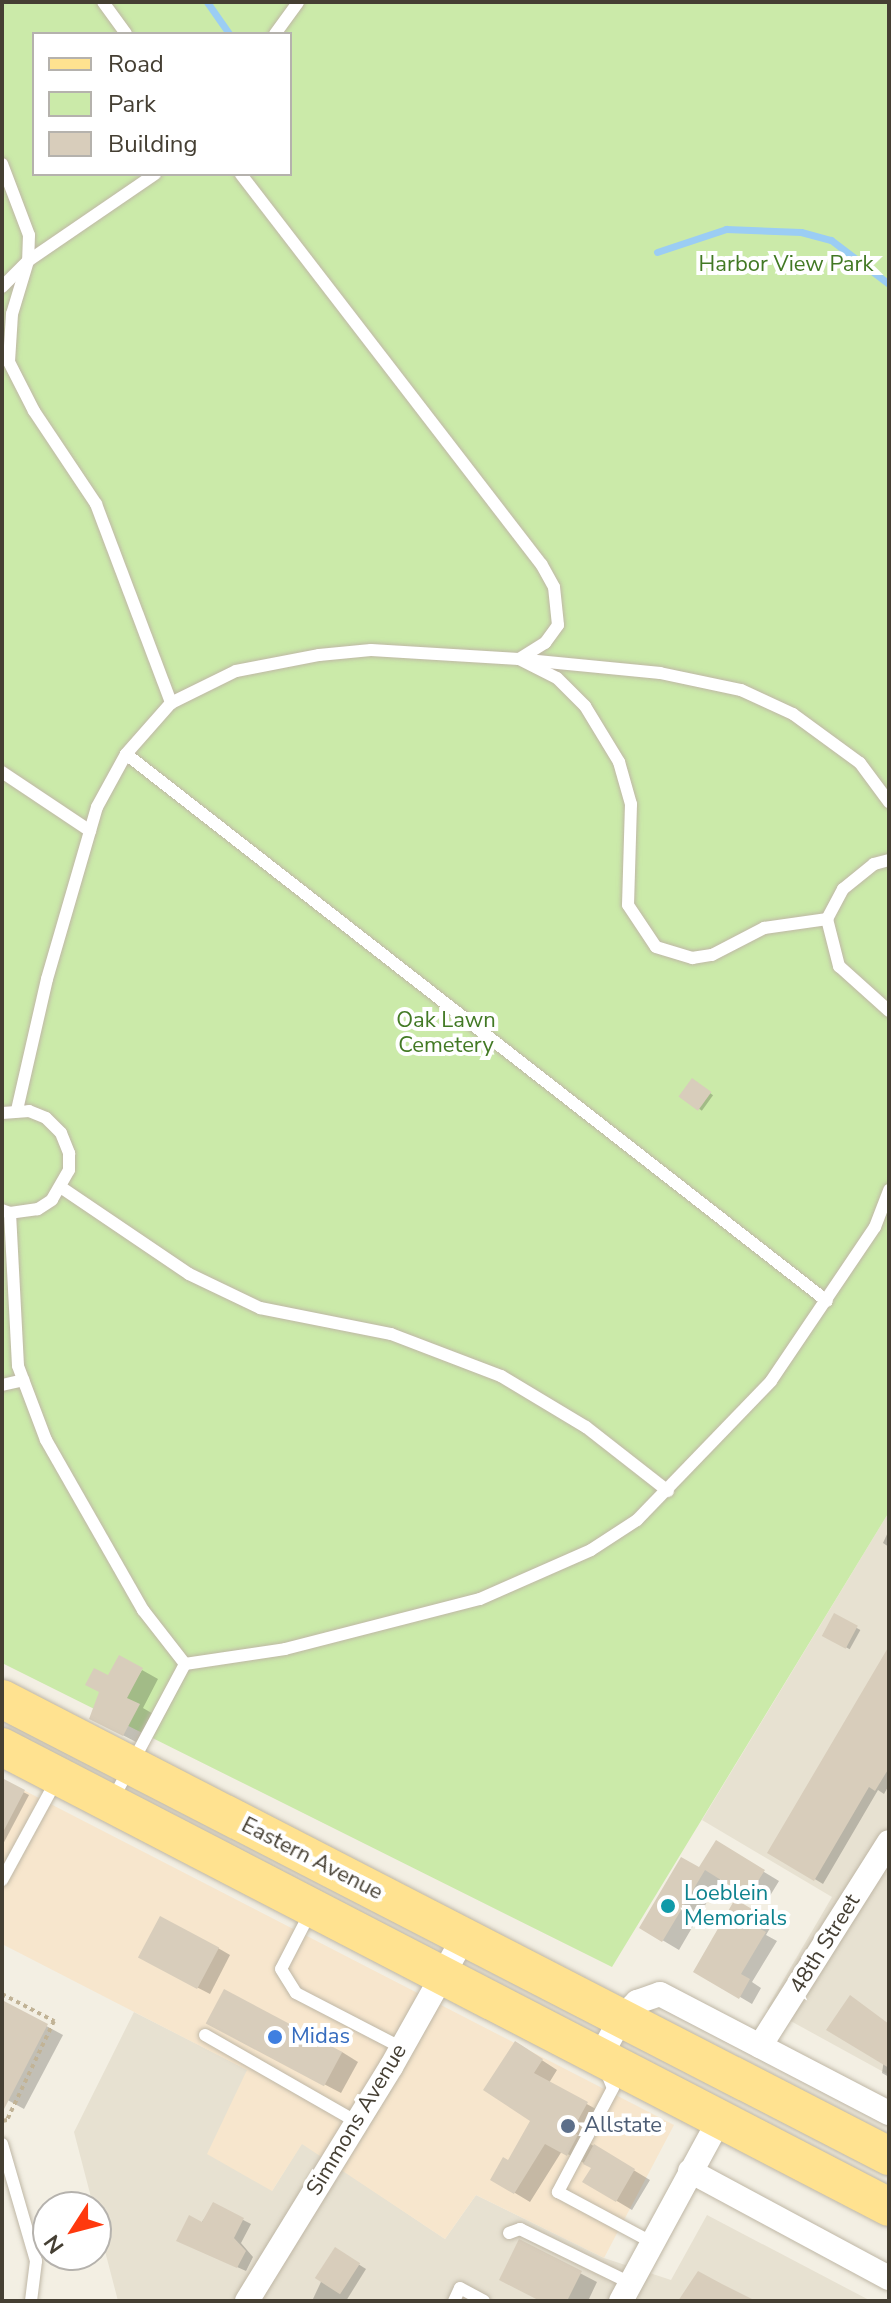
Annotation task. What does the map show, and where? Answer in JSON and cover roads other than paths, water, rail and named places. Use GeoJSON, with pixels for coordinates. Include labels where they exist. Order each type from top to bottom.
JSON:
{"type":"FeatureCollection","features":[{"type":"Feature","properties":{"kind":"main road","name":"Eastern Avenue"},"geometry":{"type":"LineString","coordinates":[[2,1699],[889,2156]]}},
{"type":"Feature","properties":{"kind":"main road","name":"Eastern Avenue"},"geometry":{"type":"LineString","coordinates":[[2,1747],[889,2207]]}},
{"type":"Feature","properties":{"kind":"main road"},"geometry":{"type":"LineString","coordinates":[[720,2119],[742,2081]]}},
{"type":"Feature","properties":{"kind":"street","name":"48th Street"},"geometry":{"type":"LineString","coordinates":[[760,2046],[889,1842]]}},
{"type":"Feature","properties":{"kind":"street","name":"Simmons Avenue"},"geometry":{"type":"LineString","coordinates":[[247,2301],[402,2048],[464,1937]]}},
{"type":"Feature","properties":{"kind":"street"},"geometry":{"type":"LineString","coordinates":[[600,2057],[621,2018],[637,2002],[660,1994],[889,2113]]}},
{"type":"Feature","properties":{"kind":"street"},"geometry":{"type":"LineString","coordinates":[[625,2292],[720,2119]]}},
{"type":"Feature","properties":{"kind":"street"},"geometry":{"type":"LineString","coordinates":[[690,2171],[889,2278]]}},
{"type":"Feature","properties":{"kind":"lane"},"geometry":{"type":"LineString","coordinates":[[103,2],[125,32]]}},
{"type":"Feature","properties":{"kind":"lane"},"geometry":{"type":"LineString","coordinates":[[276,32],[298,2]]}},
{"type":"Feature","properties":{"kind":"lane"},"geometry":{"type":"LineString","coordinates":[[2,164],[29,235],[28,261],[12,314],[9,362],[18,386],[96,504],[171,703]]}},
{"type":"Feature","properties":{"kind":"lane"},"geometry":{"type":"LineString","coordinates":[[2,287],[28,261],[152,176]]}},
{"type":"Feature","properties":{"kind":"lane"},"geometry":{"type":"LineString","coordinates":[[243,176],[554,587],[558,625],[545,643],[519,659]]}},
{"type":"Feature","properties":{"kind":"lane"},"geometry":{"type":"LineString","coordinates":[[17,1110],[90,831],[126,754],[171,703],[236,671],[319,655],[371,650],[519,659],[660,673],[741,690],[793,714],[860,763],[889,802]]}},
{"type":"Feature","properties":{"kind":"lane"},"geometry":{"type":"LineString","coordinates":[[519,659],[557,678],[585,706],[619,762],[631,804],[628,905],[656,947],[692,958],[712,955],[764,928],[827,919]]}},
{"type":"Feature","properties":{"kind":"lane"},"geometry":{"type":"LineString","coordinates":[[126,754],[827,1301]]}},
{"type":"Feature","properties":{"kind":"lane"},"geometry":{"type":"LineString","coordinates":[[2,772],[90,831]]}},
{"type":"Feature","properties":{"kind":"lane"},"geometry":{"type":"LineString","coordinates":[[889,860],[874,864],[843,889],[827,919],[839,966],[889,1011]]}},
{"type":"Feature","properties":{"kind":"lane"},"geometry":{"type":"LineString","coordinates":[[2,1113],[17,1110],[46,1118],[61,1133],[69,1153],[62,1188],[38,1209],[6,1211],[12,1321],[23,1380],[46,1440],[95,1528],[143,1610],[185,1664]]}},
{"type":"Feature","properties":{"kind":"lane"},"geometry":{"type":"LineString","coordinates":[[62,1188],[156,1254],[260,1308],[391,1334],[501,1376],[586,1427],[668,1491]]}},
{"type":"Feature","properties":{"kind":"lane"},"geometry":{"type":"LineString","coordinates":[[185,1664],[299,1646],[480,1599],[591,1550],[637,1520],[754,1402],[827,1301],[875,1227],[889,1190]]}},
{"type":"Feature","properties":{"kind":"lane"},"geometry":{"type":"LineString","coordinates":[[2,1385],[23,1380]]}},
{"type":"Feature","properties":{"kind":"lane"},"geometry":{"type":"LineString","coordinates":[[111,1803],[185,1664]]}},
{"type":"Feature","properties":{"kind":"lane"},"geometry":{"type":"LineString","coordinates":[[2,1880],[58,1776]]}},
{"type":"Feature","properties":{"kind":"lane"},"geometry":{"type":"LineString","coordinates":[[313,1908],[281,1969],[296,1993],[402,2048]]}},
{"type":"Feature","properties":{"kind":"lane"},"geometry":{"type":"LineString","coordinates":[[205,2035],[357,2122]]}},
{"type":"Feature","properties":{"kind":"lane"},"geometry":{"type":"LineString","coordinates":[[600,2057],[613,2088],[558,2192],[653,2243]]}},
{"type":"Feature","properties":{"kind":"lane"},"geometry":{"type":"LineString","coordinates":[[2,2144],[36,2261],[31,2301]]}},
{"type":"Feature","properties":{"kind":"lane"},"geometry":{"type":"LineString","coordinates":[[509,2233],[520,2229],[625,2292]]}},
{"type":"Feature","properties":{"kind":"lane"},"geometry":{"type":"LineString","coordinates":[[454,2301],[460,2288],[484,2301]]}},
{"type":"Feature","properties":{"kind":"waterway"},"geometry":{"type":"LineString","coordinates":[[207,2],[228,32]]}},
{"type":"Feature","properties":{"kind":"waterway"},"geometry":{"type":"LineString","coordinates":[[657,252],[726,229],[801,232],[831,240],[889,284]]}},
{"type":"Feature","properties":{"kind":"place","name":"Loeblein Memorials"},"geometry":{"type":"Point","coordinates":[668,1906]}},
{"type":"Feature","properties":{"kind":"place","name":"Midas"},"geometry":{"type":"Point","coordinates":[275,2037]}},
{"type":"Feature","properties":{"kind":"place","name":"Allstate"},"geometry":{"type":"Point","coordinates":[568,2126]}},
{"type":"Feature","properties":{"kind":"park label","name":"Harbor View Park"},"geometry":{"type":"Point","coordinates":[786,265]}},
{"type":"Feature","properties":{"kind":"park label","name":"Oak Lawn Cemetery"},"geometry":{"type":"Point","coordinates":[446,1032]}}]}
